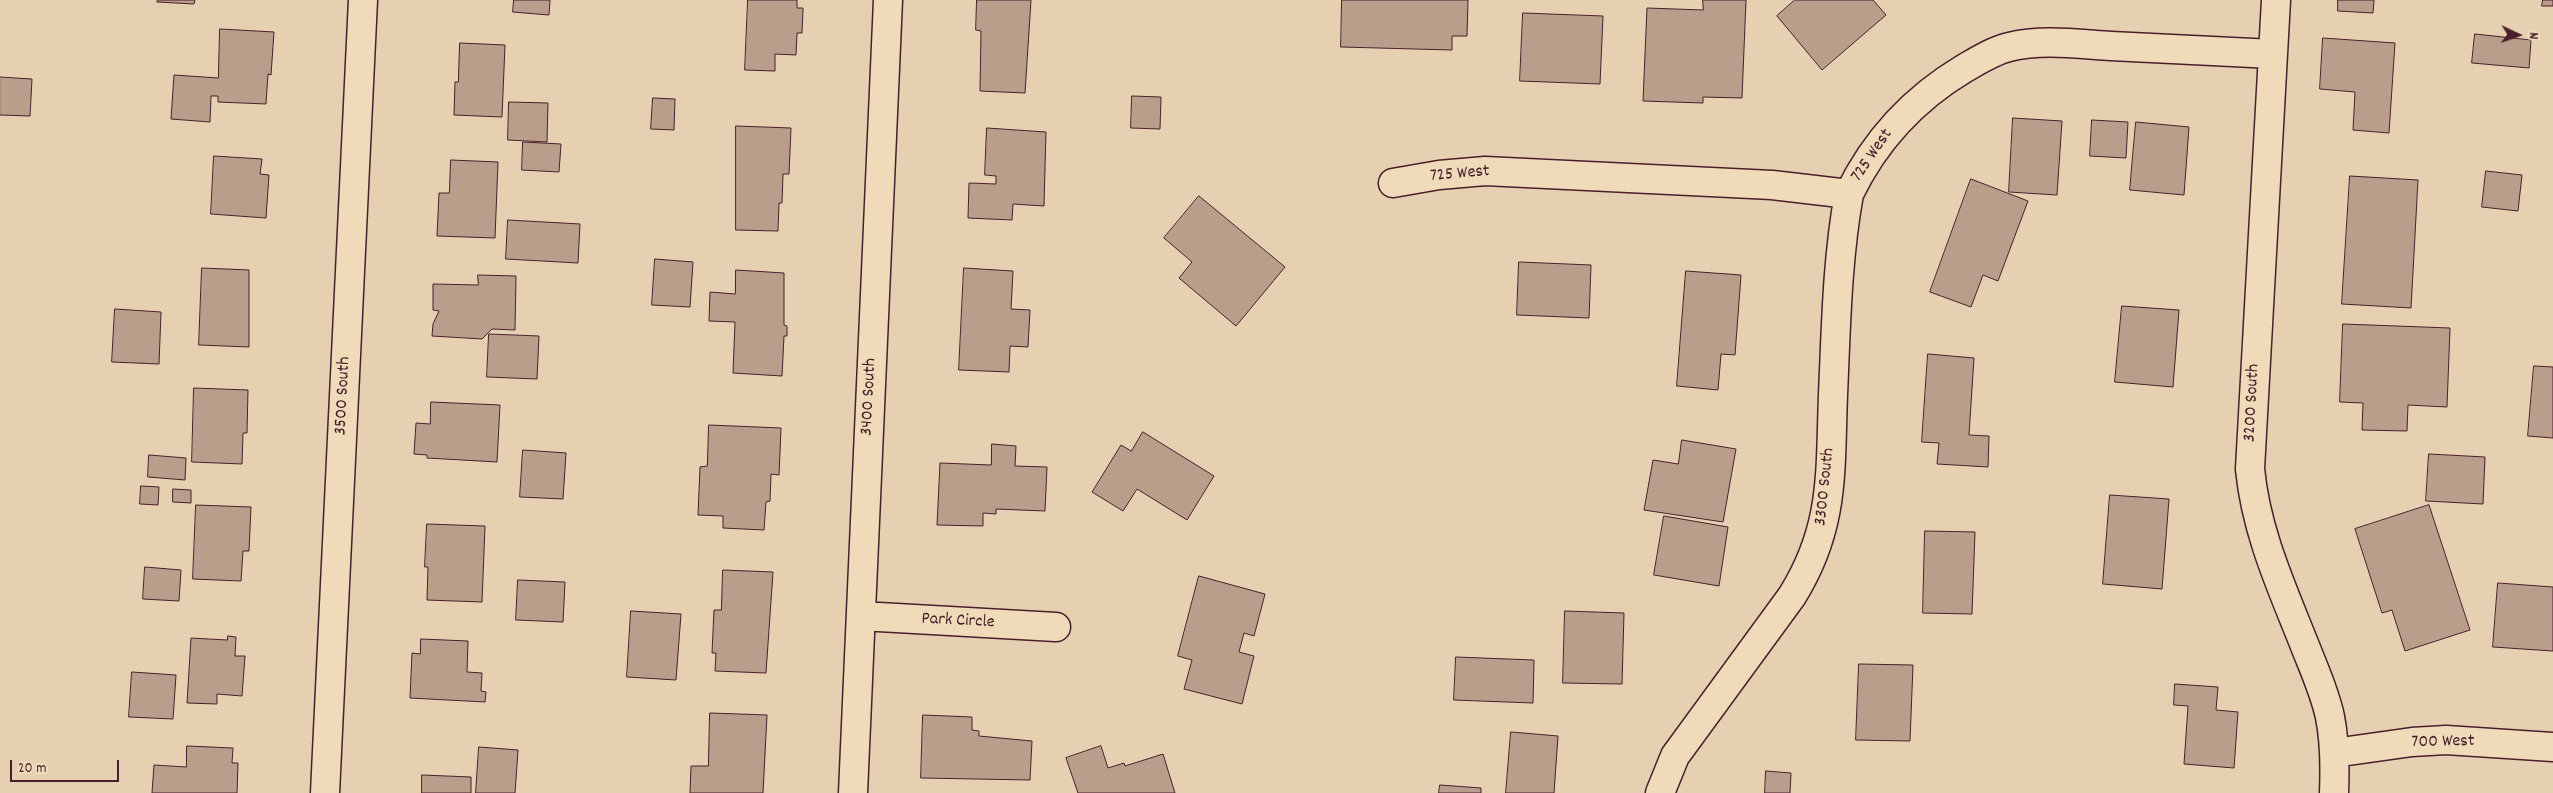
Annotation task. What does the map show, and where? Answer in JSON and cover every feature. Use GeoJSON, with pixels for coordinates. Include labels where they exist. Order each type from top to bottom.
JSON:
{"type":"FeatureCollection","features":[{"type":"Feature","properties":{"kind":"street","name":"3500 South"},"geometry":{"type":"LineString","coordinates":[[325,793],[363,0]]}},
{"type":"Feature","properties":{"kind":"street","name":"3400 South"},"geometry":{"type":"LineString","coordinates":[[853,793],[888,0]]}},
{"type":"Feature","properties":{"kind":"street","name":"3200 South"},"geometry":{"type":"LineString","coordinates":[[2276,0],[2250,469],[2252,494],[2265,544],[2320,685],[2330,717],[2334,754],[2334,793]]}},
{"type":"Feature","properties":{"kind":"street","name":"725 West"},"geometry":{"type":"LineString","coordinates":[[1393,183],[1439,175],[1485,171],[1772,186],[1849,194],[1861,168],[1880,140],[1910,108],[1941,82],[1987,55],[2009,47],[2061,43],[2273,54]]}},
{"type":"Feature","properties":{"kind":"street","name":"3300 South"},"geometry":{"type":"LineString","coordinates":[[1660,793],[1675,756],[1792,596],[1806,573],[1817,549],[1825,523],[1829,497],[1838,270],[1849,194]]}},
{"type":"Feature","properties":{"kind":"street","name":"Park Circle"},"geometry":{"type":"LineString","coordinates":[[861,616],[1056,627]]}},
{"type":"Feature","properties":{"kind":"street","name":"700 West"},"geometry":{"type":"LineString","coordinates":[[2334,754],[2412,742],[2446,740],[2553,747]]}},
{"type":"Feature","properties":{"kind":"building"},"geometry":{"type":"Polygon","coordinates":[[[158,0],[195,0],[194,4],[157,2],[158,0]]]}},
{"type":"Feature","properties":{"kind":"building"},"geometry":{"type":"Polygon","coordinates":[[[514,0],[550,0],[549,15],[513,12],[514,0]]]}},
{"type":"Feature","properties":{"kind":"building"},"geometry":{"type":"Polygon","coordinates":[[[748,0],[797,0],[797,8],[803,8],[802,33],[797,33],[796,55],[775,54],[775,71],[745,70],[748,0]]]}},
{"type":"Feature","properties":{"kind":"building"},"geometry":{"type":"Polygon","coordinates":[[[977,0],[1031,0],[1025,93],[980,91],[981,31],[976,30],[977,0]]]}},
{"type":"Feature","properties":{"kind":"building"},"geometry":{"type":"Polygon","coordinates":[[[1342,0],[1468,0],[1467,36],[1452,36],[1452,50],[1341,47],[1342,0]]]}},
{"type":"Feature","properties":{"kind":"building"},"geometry":{"type":"Polygon","coordinates":[[[1703,0],[1746,0],[1742,98],[1703,97],[1703,103],[1643,101],[1647,8],[1703,10],[1703,0]]]}},
{"type":"Feature","properties":{"kind":"building"},"geometry":{"type":"Polygon","coordinates":[[[1795,0],[1873,0],[1886,15],[1822,70],[1777,16],[1795,0]]]}},
{"type":"Feature","properties":{"kind":"building"},"geometry":{"type":"Polygon","coordinates":[[[2338,0],[2374,0],[2373,13],[2338,11],[2338,0]]]}},
{"type":"Feature","properties":{"kind":"building"},"geometry":{"type":"Polygon","coordinates":[[[2543,0],[2553,0],[2553,6],[2542,6],[2543,0]]]}},
{"type":"Feature","properties":{"kind":"building"},"geometry":{"type":"Polygon","coordinates":[[[1523,13],[1603,16],[1600,84],[1520,81],[1523,13]]]}},
{"type":"Feature","properties":{"kind":"building"},"geometry":{"type":"Polygon","coordinates":[[[220,29],[274,32],[271,75],[268,74],[266,104],[218,102],[218,96],[211,96],[210,122],[171,119],[174,75],[218,78],[220,29]]]}},
{"type":"Feature","properties":{"kind":"building"},"geometry":{"type":"Polygon","coordinates":[[[2475,34],[2531,40],[2529,68],[2472,63],[2475,34]]]}},
{"type":"Feature","properties":{"kind":"building"},"geometry":{"type":"Polygon","coordinates":[[[2323,38],[2395,43],[2389,133],[2353,130],[2355,92],[2320,89],[2323,38]]]}},
{"type":"Feature","properties":{"kind":"building"},"geometry":{"type":"Polygon","coordinates":[[[460,43],[505,45],[502,117],[454,115],[455,82],[458,82],[460,43]]]}},
{"type":"Feature","properties":{"kind":"building"},"geometry":{"type":"Polygon","coordinates":[[[0,77],[32,79],[30,116],[0,115],[0,77]]]}},
{"type":"Feature","properties":{"kind":"building"},"geometry":{"type":"Polygon","coordinates":[[[1132,96],[1161,97],[1160,129],[1131,128],[1132,96]]]}},
{"type":"Feature","properties":{"kind":"building"},"geometry":{"type":"Polygon","coordinates":[[[653,98],[675,99],[674,130],[651,129],[653,98]]]}},
{"type":"Feature","properties":{"kind":"building"},"geometry":{"type":"Polygon","coordinates":[[[509,102],[548,103],[547,142],[508,140],[509,102]]]}},
{"type":"Feature","properties":{"kind":"building"},"geometry":{"type":"Polygon","coordinates":[[[2013,118],[2062,121],[2057,195],[2009,192],[2013,118]]]}},
{"type":"Feature","properties":{"kind":"building"},"geometry":{"type":"Polygon","coordinates":[[[2092,120],[2128,122],[2126,158],[2090,156],[2092,120]]]}},
{"type":"Feature","properties":{"kind":"building"},"geometry":{"type":"Polygon","coordinates":[[[2136,122],[2189,127],[2184,195],[2130,190],[2136,122]]]}},
{"type":"Feature","properties":{"kind":"building"},"geometry":{"type":"Polygon","coordinates":[[[736,126],[791,128],[789,174],[783,174],[782,203],[779,203],[778,231],[736,230],[736,126]]]}},
{"type":"Feature","properties":{"kind":"building"},"geometry":{"type":"Polygon","coordinates":[[[987,128],[1046,132],[1044,206],[1013,204],[1012,220],[968,218],[969,183],[996,184],[996,176],[985,175],[987,128]]]}},
{"type":"Feature","properties":{"kind":"building"},"geometry":{"type":"Polygon","coordinates":[[[523,142],[561,144],[559,172],[522,170],[523,142]]]}},
{"type":"Feature","properties":{"kind":"building"},"geometry":{"type":"Polygon","coordinates":[[[214,156],[262,159],[260,174],[269,175],[266,218],[211,214],[214,156]]]}},
{"type":"Feature","properties":{"kind":"building"},"geometry":{"type":"Polygon","coordinates":[[[451,160],[498,162],[495,238],[437,236],[439,193],[449,193],[451,160]]]}},
{"type":"Feature","properties":{"kind":"building"},"geometry":{"type":"Polygon","coordinates":[[[2486,171],[2522,175],[2518,211],[2482,207],[2486,171]]]}},
{"type":"Feature","properties":{"kind":"building"},"geometry":{"type":"Polygon","coordinates":[[[2350,176],[2418,180],[2411,308],[2342,304],[2350,176]]]}},
{"type":"Feature","properties":{"kind":"building"},"geometry":{"type":"Polygon","coordinates":[[[1971,179],[2028,201],[1998,281],[1983,275],[1971,307],[1930,292],[1971,179]]]}},
{"type":"Feature","properties":{"kind":"building"},"geometry":{"type":"Polygon","coordinates":[[[1199,196],[1285,267],[1236,326],[1179,278],[1192,262],[1164,238],[1199,196]]]}},
{"type":"Feature","properties":{"kind":"building"},"geometry":{"type":"Polygon","coordinates":[[[508,220],[580,224],[578,263],[506,259],[508,220]]]}},
{"type":"Feature","properties":{"kind":"building"},"geometry":{"type":"Polygon","coordinates":[[[655,259],[693,262],[690,307],[652,305],[655,259]]]}},
{"type":"Feature","properties":{"kind":"building"},"geometry":{"type":"Polygon","coordinates":[[[1519,262],[1591,265],[1589,318],[1517,315],[1519,262]]]}},
{"type":"Feature","properties":{"kind":"building"},"geometry":{"type":"Polygon","coordinates":[[[202,268],[249,270],[249,347],[199,345],[202,268]]]}},
{"type":"Feature","properties":{"kind":"building"},"geometry":{"type":"Polygon","coordinates":[[[964,268],[1013,271],[1011,309],[1030,310],[1028,347],[1010,346],[1009,372],[959,370],[964,268]]]}},
{"type":"Feature","properties":{"kind":"building"},"geometry":{"type":"Polygon","coordinates":[[[736,270],[784,273],[784,325],[787,326],[787,336],[784,336],[782,376],[733,373],[735,322],[709,321],[710,292],[735,294],[736,270]]]}},
{"type":"Feature","properties":{"kind":"building"},"geometry":{"type":"Polygon","coordinates":[[[1686,271],[1741,275],[1735,355],[1721,354],[1718,390],[1677,386],[1686,271]]]}},
{"type":"Feature","properties":{"kind":"building"},"geometry":{"type":"Polygon","coordinates":[[[478,275],[516,276],[515,330],[492,329],[482,339],[432,336],[433,324],[439,311],[433,310],[433,284],[478,285],[478,275]]]}},
{"type":"Feature","properties":{"kind":"building"},"geometry":{"type":"Polygon","coordinates":[[[2122,306],[2179,310],[2173,387],[2115,382],[2122,306]]]}},
{"type":"Feature","properties":{"kind":"building"},"geometry":{"type":"Polygon","coordinates":[[[115,309],[161,312],[159,364],[112,362],[115,309]]]}},
{"type":"Feature","properties":{"kind":"building"},"geometry":{"type":"Polygon","coordinates":[[[2343,324],[2450,328],[2447,407],[2408,405],[2407,431],[2362,430],[2363,403],[2340,402],[2343,324]]]}},
{"type":"Feature","properties":{"kind":"building"},"geometry":{"type":"Polygon","coordinates":[[[489,334],[539,336],[537,379],[487,377],[489,334]]]}},
{"type":"Feature","properties":{"kind":"building"},"geometry":{"type":"Polygon","coordinates":[[[1928,354],[1974,358],[1969,435],[1989,436],[1988,467],[1937,464],[1939,443],[1922,442],[1928,354]]]}},
{"type":"Feature","properties":{"kind":"building"},"geometry":{"type":"Polygon","coordinates":[[[2534,366],[2553,367],[2553,438],[2528,436],[2534,366]]]}},
{"type":"Feature","properties":{"kind":"building"},"geometry":{"type":"Polygon","coordinates":[[[194,388],[248,390],[247,433],[243,433],[242,464],[192,462],[194,388]]]}},
{"type":"Feature","properties":{"kind":"building"},"geometry":{"type":"Polygon","coordinates":[[[431,402],[500,405],[497,462],[427,458],[427,455],[414,454],[416,423],[430,424],[431,402]]]}},
{"type":"Feature","properties":{"kind":"building"},"geometry":{"type":"Polygon","coordinates":[[[709,425],[781,428],[779,475],[771,474],[770,501],[766,502],[764,530],[723,528],[723,516],[698,515],[700,467],[707,466],[709,425]]]}},
{"type":"Feature","properties":{"kind":"building"},"geometry":{"type":"Polygon","coordinates":[[[1143,432],[1214,476],[1187,520],[1137,489],[1123,511],[1092,492],[1121,445],[1131,451],[1143,432]]]}},
{"type":"Feature","properties":{"kind":"building"},"geometry":{"type":"Polygon","coordinates":[[[1682,440],[1736,449],[1723,522],[1644,510],[1653,460],[1678,464],[1682,440]]]}},
{"type":"Feature","properties":{"kind":"building"},"geometry":{"type":"Polygon","coordinates":[[[992,444],[1016,446],[1015,466],[1047,467],[1045,511],[996,509],[996,514],[983,513],[983,526],[937,525],[940,463],[991,465],[992,444]]]}},
{"type":"Feature","properties":{"kind":"building"},"geometry":{"type":"Polygon","coordinates":[[[523,450],[566,453],[563,499],[520,497],[523,450]]]}},
{"type":"Feature","properties":{"kind":"building"},"geometry":{"type":"Polygon","coordinates":[[[2429,454],[2485,457],[2483,504],[2426,501],[2429,454]]]}},
{"type":"Feature","properties":{"kind":"building"},"geometry":{"type":"Polygon","coordinates":[[[149,455],[186,458],[185,480],[148,477],[149,455]]]}},
{"type":"Feature","properties":{"kind":"building"},"geometry":{"type":"Polygon","coordinates":[[[141,486],[159,487],[158,505],[140,504],[141,486]]]}},
{"type":"Feature","properties":{"kind":"building"},"geometry":{"type":"Polygon","coordinates":[[[173,489],[191,490],[191,503],[173,502],[173,489]]]}},
{"type":"Feature","properties":{"kind":"building"},"geometry":{"type":"Polygon","coordinates":[[[2110,495],[2169,499],[2162,589],[2103,584],[2110,495]]]}},
{"type":"Feature","properties":{"kind":"building"},"geometry":{"type":"Polygon","coordinates":[[[196,505],[251,507],[249,551],[243,551],[241,581],[193,579],[196,505]]]}},
{"type":"Feature","properties":{"kind":"building"},"geometry":{"type":"Polygon","coordinates":[[[2429,505],[2470,630],[2405,651],[2392,610],[2382,613],[2355,529],[2429,505]]]}},
{"type":"Feature","properties":{"kind":"building"},"geometry":{"type":"Polygon","coordinates":[[[1664,516],[1728,527],[1719,586],[1654,575],[1664,516]]]}},
{"type":"Feature","properties":{"kind":"building"},"geometry":{"type":"Polygon","coordinates":[[[427,524],[485,526],[482,602],[427,600],[428,567],[425,567],[427,524]]]}},
{"type":"Feature","properties":{"kind":"building"},"geometry":{"type":"Polygon","coordinates":[[[1925,531],[1975,532],[1972,614],[1923,613],[1925,531]]]}},
{"type":"Feature","properties":{"kind":"building"},"geometry":{"type":"Polygon","coordinates":[[[145,567],[181,570],[179,601],[143,599],[145,567]]]}},
{"type":"Feature","properties":{"kind":"building"},"geometry":{"type":"Polygon","coordinates":[[[723,570],[773,572],[766,673],[715,671],[716,653],[712,653],[714,610],[721,610],[723,570]]]}},
{"type":"Feature","properties":{"kind":"building"},"geometry":{"type":"Polygon","coordinates":[[[1199,576],[1265,594],[1254,636],[1244,633],[1239,652],[1254,656],[1242,704],[1184,689],[1192,660],[1178,656],[1199,576]]]}},
{"type":"Feature","properties":{"kind":"building"},"geometry":{"type":"Polygon","coordinates":[[[518,580],[565,582],[563,622],[516,620],[518,580]]]}},
{"type":"Feature","properties":{"kind":"building"},"geometry":{"type":"Polygon","coordinates":[[[2498,583],[2553,587],[2553,651],[2493,647],[2498,583]]]}},
{"type":"Feature","properties":{"kind":"building"},"geometry":{"type":"Polygon","coordinates":[[[631,611],[681,614],[676,680],[627,677],[631,611]]]}},
{"type":"Feature","properties":{"kind":"building"},"geometry":{"type":"Polygon","coordinates":[[[1565,611],[1624,613],[1622,684],[1563,683],[1565,611]]]}},
{"type":"Feature","properties":{"kind":"building"},"geometry":{"type":"Polygon","coordinates":[[[228,636],[236,637],[235,656],[245,656],[242,696],[217,694],[217,704],[187,703],[191,638],[227,640],[228,636]]]}},
{"type":"Feature","properties":{"kind":"building"},"geometry":{"type":"Polygon","coordinates":[[[421,639],[468,641],[467,672],[482,673],[481,691],[486,692],[485,702],[410,698],[412,653],[420,654],[421,639]]]}},
{"type":"Feature","properties":{"kind":"building"},"geometry":{"type":"Polygon","coordinates":[[[1456,657],[1534,660],[1533,703],[1454,700],[1456,657]]]}},
{"type":"Feature","properties":{"kind":"building"},"geometry":{"type":"Polygon","coordinates":[[[1859,664],[1913,665],[1910,741],[1856,740],[1859,664]]]}},
{"type":"Feature","properties":{"kind":"building"},"geometry":{"type":"Polygon","coordinates":[[[132,672],[176,675],[173,719],[129,717],[132,672]]]}},
{"type":"Feature","properties":{"kind":"building"},"geometry":{"type":"Polygon","coordinates":[[[2175,684],[2218,687],[2216,710],[2238,712],[2234,768],[2184,764],[2188,706],[2174,705],[2175,684]]]}},
{"type":"Feature","properties":{"kind":"building"},"geometry":{"type":"Polygon","coordinates":[[[710,713],[767,715],[763,793],[690,793],[691,766],[708,766],[710,713]]]}},
{"type":"Feature","properties":{"kind":"building"},"geometry":{"type":"Polygon","coordinates":[[[923,715],[972,717],[972,730],[979,731],[979,736],[1032,741],[1030,780],[921,778],[923,715]]]}},
{"type":"Feature","properties":{"kind":"building"},"geometry":{"type":"Polygon","coordinates":[[[1511,732],[1558,736],[1554,793],[1506,793],[1511,732]]]}},
{"type":"Feature","properties":{"kind":"building"},"geometry":{"type":"Polygon","coordinates":[[[187,746],[233,748],[232,763],[238,763],[237,793],[152,793],[154,765],[186,767],[187,746]]]}},
{"type":"Feature","properties":{"kind":"building"},"geometry":{"type":"Polygon","coordinates":[[[1101,746],[1108,768],[1124,763],[1125,766],[1163,754],[1175,793],[1078,793],[1066,758],[1101,746]]]}},
{"type":"Feature","properties":{"kind":"building"},"geometry":{"type":"Polygon","coordinates":[[[479,747],[518,750],[515,793],[476,793],[479,747]]]}},
{"type":"Feature","properties":{"kind":"building"},"geometry":{"type":"Polygon","coordinates":[[[1766,771],[1791,773],[1790,793],[1765,793],[1766,771]]]}},
{"type":"Feature","properties":{"kind":"building"},"geometry":{"type":"Polygon","coordinates":[[[422,775],[471,777],[471,793],[422,793],[422,775]]]}},
{"type":"Feature","properties":{"kind":"building"},"geometry":{"type":"Polygon","coordinates":[[[1440,785],[1481,788],[1481,793],[1439,793],[1440,785]]]}}]}
